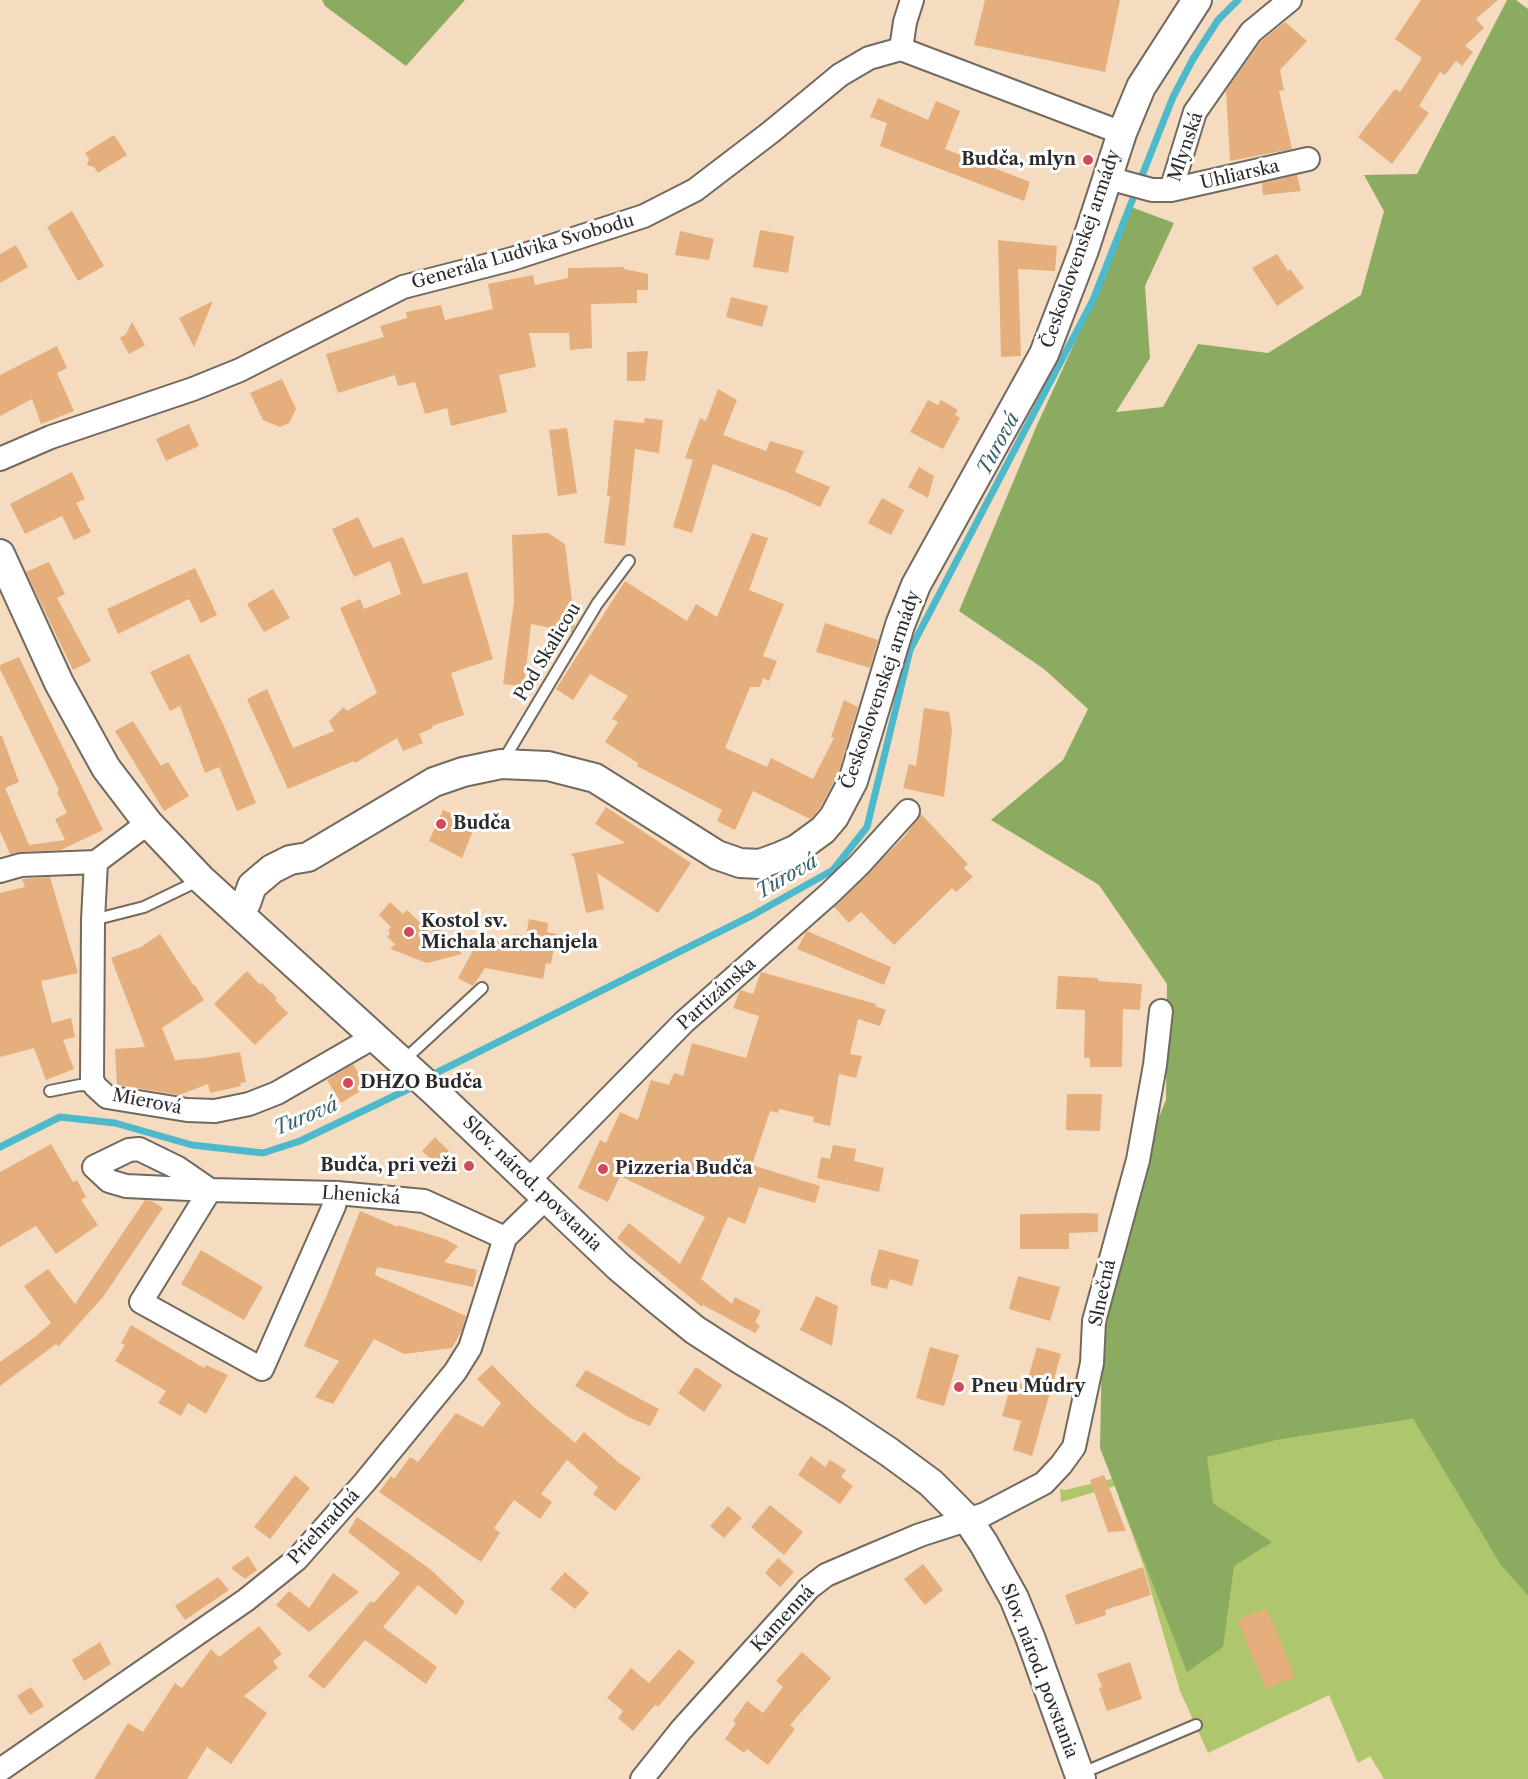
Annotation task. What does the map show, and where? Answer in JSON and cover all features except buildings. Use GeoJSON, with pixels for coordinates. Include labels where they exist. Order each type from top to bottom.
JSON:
{"type":"FeatureCollection","features":[{"type":"Feature","properties":{"kind":"street"},"geometry":{"type":"LineString","coordinates":[[912,0],[905,22],[901,49],[1122,133]]}},
{"type":"Feature","properties":{"kind":"street","name":"Československej armády"},"geometry":{"type":"LineString","coordinates":[[241,908],[252,885],[269,871],[290,860],[308,857],[434,782],[463,772],[501,764],[548,766],[595,778],[717,855],[740,863],[760,864],[779,857],[797,849],[823,830],[834,817],[853,781],[900,625],[916,585],[1044,354],[1116,180],[1122,133],[1141,87],[1197,0]]}},
{"type":"Feature","properties":{"kind":"street","name":"Mlynská"},"geometry":{"type":"LineString","coordinates":[[1116,180],[1161,190],[1195,112],[1251,32],[1290,0]]}},
{"type":"Feature","properties":{"kind":"street","name":"Generála Ludvika Svobodu"},"geometry":{"type":"LineString","coordinates":[[0,459],[51,437],[240,370],[403,287],[512,258],[644,216],[694,190],[771,132],[840,75],[869,58],[901,49]]}},
{"type":"Feature","properties":{"kind":"street","name":"Uhliarska"},"geometry":{"type":"LineString","coordinates":[[1161,190],[1308,159]]}},
{"type":"Feature","properties":{"kind":"street","name":"Slov. národ. povstania"},"geometry":{"type":"LineString","coordinates":[[0,554],[59,683],[106,768],[148,824],[201,879],[241,908],[374,1037],[619,1267],[695,1329],[889,1452],[931,1483],[968,1520],[1014,1598],[1080,1777]]}},
{"type":"Feature","properties":{"kind":"street","name":"Partizánska"},"geometry":{"type":"LineString","coordinates":[[538,1189],[684,1022],[860,865],[908,811]]}},
{"type":"Feature","properties":{"kind":"street"},"geometry":{"type":"LineString","coordinates":[[0,870],[21,865],[96,862],[148,824]]}},
{"type":"Feature","properties":{"kind":"street","name":"Mierová"},"geometry":{"type":"LineString","coordinates":[[96,862],[93,920],[92,1078],[95,1086],[107,1097],[187,1110],[215,1111],[249,1104],[277,1093],[374,1037]]}},
{"type":"Feature","properties":{"kind":"street","name":"Slnečná"},"geometry":{"type":"LineString","coordinates":[[968,1520],[985,1514],[1044,1483],[1061,1466],[1074,1447],[1092,1363],[1094,1321],[1138,1160],[1155,1065],[1161,1011]]}},
{"type":"Feature","properties":{"kind":"street","name":"Priehradná"},"geometry":{"type":"LineString","coordinates":[[0,1770],[246,1600],[297,1559],[364,1483],[455,1371],[470,1348],[505,1238],[538,1189]]}},
{"type":"Feature","properties":{"kind":"street","name":"Lhenická"},"geometry":{"type":"LineString","coordinates":[[337,1193],[334,1206],[262,1369],[141,1302],[210,1190],[337,1193],[424,1201],[505,1238]]}},
{"type":"Feature","properties":{"kind":"street","name":"Kamenná"},"geometry":{"type":"LineString","coordinates":[[642,1779],[681,1730],[809,1588],[826,1575],[870,1556],[968,1520]]}},
{"type":"Feature","properties":{"kind":"lane","name":"Pod Skalicou"},"geometry":{"type":"LineString","coordinates":[[501,764],[597,604],[629,561]]}},
{"type":"Feature","properties":{"kind":"lane"},"geometry":{"type":"LineString","coordinates":[[93,920],[144,907],[201,879]]}},
{"type":"Feature","properties":{"kind":"lane"},"geometry":{"type":"LineString","coordinates":[[406,1067],[482,988]]}},
{"type":"Feature","properties":{"kind":"lane"},"geometry":{"type":"LineString","coordinates":[[50,1091],[80,1085],[95,1086]]}},
{"type":"Feature","properties":{"kind":"lane"},"geometry":{"type":"LineString","coordinates":[[1080,1777],[1196,1725]]}},
{"type":"Feature","properties":{"kind":"green space"},"geometry":{"type":"Polygon","coordinates":[[[322,0],[465,0],[406,66],[325,6],[322,0]]]}},
{"type":"Feature","properties":{"kind":"green space"},"geometry":{"type":"Polygon","coordinates":[[[1507,0],[1516,0],[1528,9],[1528,1596],[1500,1564],[1413,1419],[1277,1440],[1207,1457],[1213,1503],[1272,1542],[1234,1566],[1223,1647],[1187,1672],[1100,1448],[1104,1250],[1166,1100],[1167,984],[1099,885],[991,820],[1063,760],[1088,709],[1044,669],[959,611],[1037,425],[1108,270],[1131,207],[1174,223],[1145,286],[1150,358],[1116,412],[1163,407],[1198,344],[1268,353],[1361,295],[1384,211],[1364,175],[1417,174],[1507,0]]]}},
{"type":"Feature","properties":{"kind":"green space"},"geometry":{"type":"Polygon","coordinates":[[[1413,1419],[1500,1564],[1528,1596],[1528,1779],[1384,1779],[1370,1756],[1358,1763],[1329,1695],[1208,1753],[1180,1691],[1144,1567],[1119,1498],[1122,1484],[1061,1502],[1060,1489],[1065,1490],[1277,1440],[1413,1419]]]}},
{"type":"Feature","properties":{"kind":"waterway","name":"Turová"},"geometry":{"type":"LineString","coordinates":[[428,1077],[753,915],[833,870],[867,827],[910,650],[1093,300],[1173,97],[1193,59],[1218,20],[1238,0]]}},
{"type":"Feature","properties":{"kind":"waterway","name":"Turová"},"geometry":{"type":"LineString","coordinates":[[0,1147],[60,1117],[115,1123],[192,1145],[263,1153],[300,1141],[417,1085]]}},
{"type":"Feature","properties":{"kind":"place","name":"Budča, mlyn"},"geometry":{"type":"Point","coordinates":[1088,160]}},
{"type":"Feature","properties":{"kind":"place","name":"Budča"},"geometry":{"type":"Point","coordinates":[441,824]}},
{"type":"Feature","properties":{"kind":"place","name":"Kostol sv. Michala archanjela"},"geometry":{"type":"Point","coordinates":[409,932]}},
{"type":"Feature","properties":{"kind":"place","name":"DHZO Budča"},"geometry":{"type":"Point","coordinates":[348,1083]}},
{"type":"Feature","properties":{"kind":"place","name":"Budča, pri veži"},"geometry":{"type":"Point","coordinates":[469,1166]}},
{"type":"Feature","properties":{"kind":"place","name":"Pizzeria Budča"},"geometry":{"type":"Point","coordinates":[603,1169]}},
{"type":"Feature","properties":{"kind":"place","name":"Pneu Múdry"},"geometry":{"type":"Point","coordinates":[959,1387]}}]}
